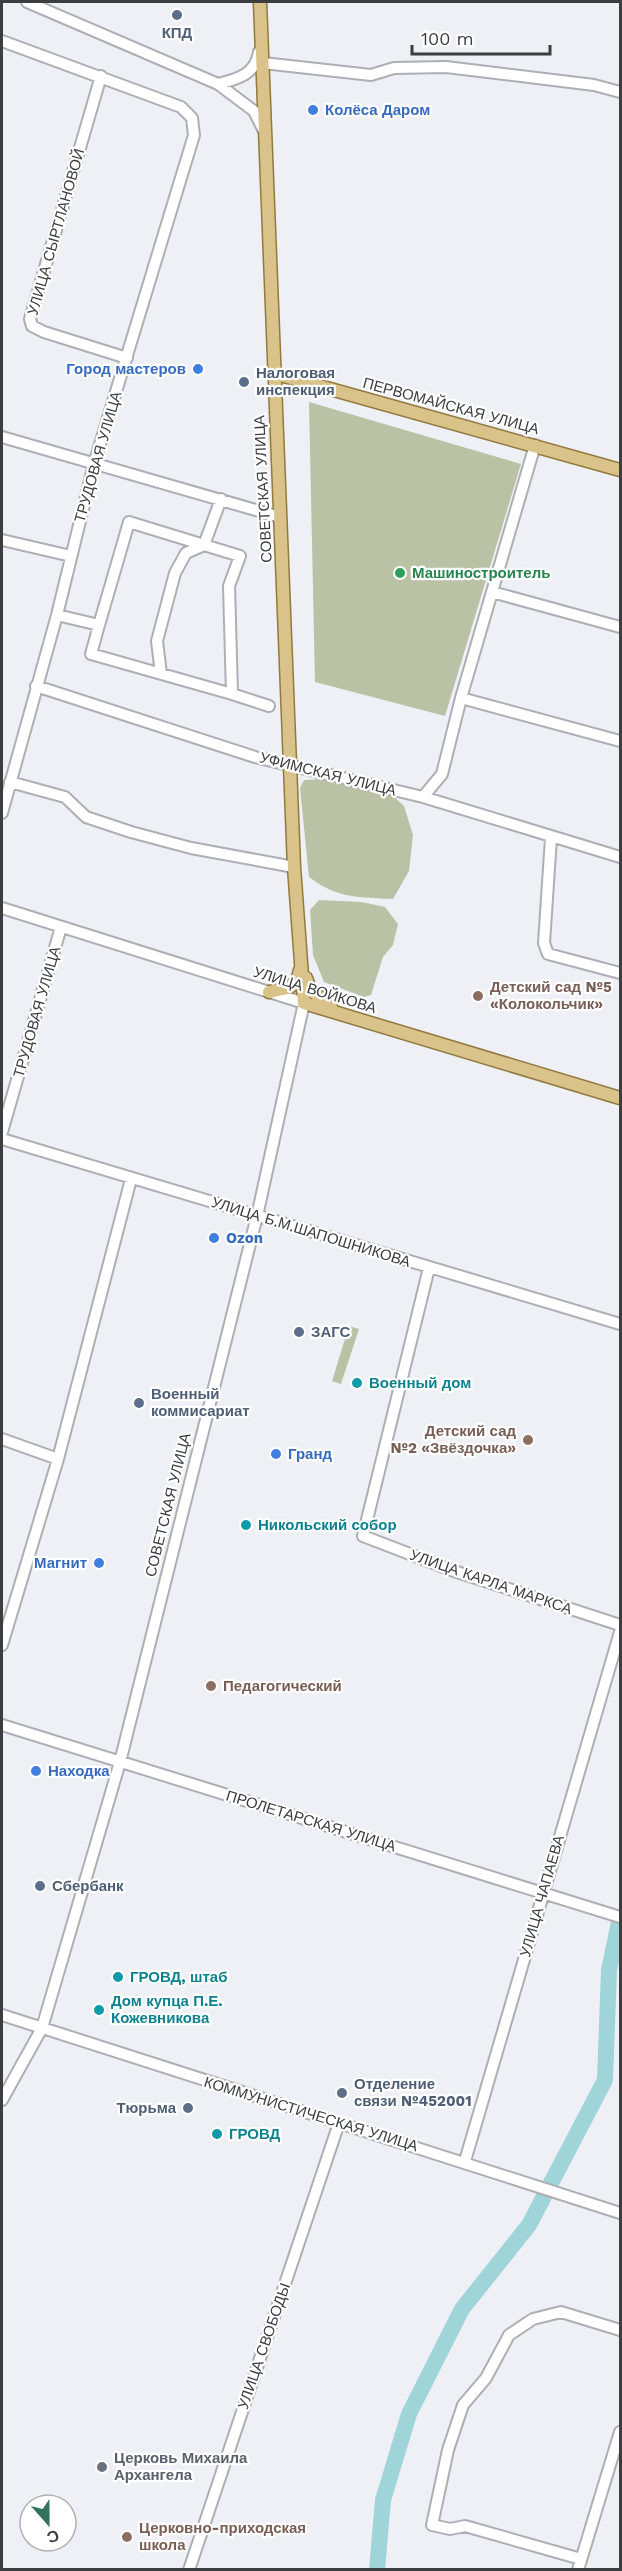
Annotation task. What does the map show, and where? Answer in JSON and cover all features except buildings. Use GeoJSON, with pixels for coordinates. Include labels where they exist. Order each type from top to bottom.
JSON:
{"type":"FeatureCollection","features":[{"type":"Feature","properties":{"kind":"main road","name":"СОВЕТСКАЯ УЛИЦА"},"geometry":{"type":"LineString","coordinates":[[260,2],[294,867],[304,1003]]}},
{"type":"Feature","properties":{"kind":"main road","name":"ПЕРВОМАЙСКАЯ УЛИЦА"},"geometry":{"type":"LineString","coordinates":[[273,373],[621,470]]}},
{"type":"Feature","properties":{"kind":"main road"},"geometry":{"type":"LineString","coordinates":[[269,992],[288,988],[297,982],[301,963]]}},
{"type":"Feature","properties":{"kind":"main road"},"geometry":{"type":"LineString","coordinates":[[301,963],[310,989],[341,1013]]}},
{"type":"Feature","properties":{"kind":"main road","name":"УЛИЦА ВОЙКОВА"},"geometry":{"type":"LineString","coordinates":[[304,1003],[621,1098]]}},
{"type":"Feature","properties":{"kind":"street"},"geometry":{"type":"LineString","coordinates":[[27,2],[218,84],[254,111],[267,138]]}},
{"type":"Feature","properties":{"kind":"street"},"geometry":{"type":"LineString","coordinates":[[218,84],[237,79],[251,71],[258,61],[261,35]]}},
{"type":"Feature","properties":{"kind":"street"},"geometry":{"type":"LineString","coordinates":[[2,41],[101,76]]}},
{"type":"Feature","properties":{"kind":"street"},"geometry":{"type":"LineString","coordinates":[[264,63],[371,75],[394,68],[447,67],[594,85],[621,92]]}},
{"type":"Feature","properties":{"kind":"street","name":"ТРУДОВАЯ УЛИЦА"},"geometry":{"type":"LineString","coordinates":[[2,813],[57,615],[94,465],[194,135],[192,118],[181,107],[101,76]]}},
{"type":"Feature","properties":{"kind":"street","name":"УЛИЦА СЫРТЛАНОВОЙ"},"geometry":{"type":"LineString","coordinates":[[101,76],[30,319],[37,330],[127,358]]}},
{"type":"Feature","properties":{"kind":"street"},"geometry":{"type":"LineString","coordinates":[[2,437],[280,517]]}},
{"type":"Feature","properties":{"kind":"street"},"geometry":{"type":"LineString","coordinates":[[423,797],[442,774],[461,698],[535,445]]}},
{"type":"Feature","properties":{"kind":"street"},"geometry":{"type":"LineString","coordinates":[[161,674],[157,641],[175,573],[186,553],[204,545],[221,499]]}},
{"type":"Feature","properties":{"kind":"street"},"geometry":{"type":"LineString","coordinates":[[232,694],[229,586],[240,556],[129,522],[91,654],[269,706]]}},
{"type":"Feature","properties":{"kind":"street"},"geometry":{"type":"LineString","coordinates":[[2,540],[72,556]]}},
{"type":"Feature","properties":{"kind":"street"},"geometry":{"type":"LineString","coordinates":[[492,592],[621,627]]}},
{"type":"Feature","properties":{"kind":"street"},"geometry":{"type":"LineString","coordinates":[[57,615],[99,626]]}},
{"type":"Feature","properties":{"kind":"street","name":"УФИМСКАЯ УЛИЦА"},"geometry":{"type":"LineString","coordinates":[[36,686],[291,767],[423,797],[551,838],[621,857]]}},
{"type":"Feature","properties":{"kind":"street"},"geometry":{"type":"LineString","coordinates":[[461,698],[621,741]]}},
{"type":"Feature","properties":{"kind":"street"},"geometry":{"type":"LineString","coordinates":[[10,782],[65,797],[86,817],[131,832],[191,848],[294,867]]}},
{"type":"Feature","properties":{"kind":"street"},"geometry":{"type":"LineString","coordinates":[[551,838],[544,943],[548,954],[621,973]]}},
{"type":"Feature","properties":{"kind":"street","name":"УЛИЦА ВОЙКОВА"},"geometry":{"type":"LineString","coordinates":[[2,908],[304,1003]]}},
{"type":"Feature","properties":{"kind":"street","name":"ТРУДОВАЯ УЛИЦА"},"geometry":{"type":"LineString","coordinates":[[2,1132],[62,927]]}},
{"type":"Feature","properties":{"kind":"street","name":"СОВЕТСКАЯ УЛИЦА"},"geometry":{"type":"LineString","coordinates":[[2,2100],[42,2028],[120,1762],[257,1216],[304,1003]]}},
{"type":"Feature","properties":{"kind":"street","name":"УЛИЦА Б.М.ШАПОШНИКОВА"},"geometry":{"type":"LineString","coordinates":[[2,1139],[429,1268],[474,1278],[621,1324]]}},
{"type":"Feature","properties":{"kind":"street"},"geometry":{"type":"LineString","coordinates":[[2,1645],[58,1459],[131,1179]]}},
{"type":"Feature","properties":{"kind":"street","name":"УЛИЦА КАРЛА МАРКСА"},"geometry":{"type":"LineString","coordinates":[[429,1268],[363,1536],[454,1571],[621,1625]]}},
{"type":"Feature","properties":{"kind":"street"},"geometry":{"type":"LineString","coordinates":[[2,1439],[58,1459]]}},
{"type":"Feature","properties":{"kind":"street","name":"УЛИЦА ЧАПАЕВА"},"geometry":{"type":"LineString","coordinates":[[465,2162],[621,1632]]}},
{"type":"Feature","properties":{"kind":"street","name":"ПРОЛЕТАРСКАЯ УЛИЦА"},"geometry":{"type":"LineString","coordinates":[[2,1725],[621,1917]]}},
{"type":"Feature","properties":{"kind":"street","name":"КОММУНИСТИЧЕСКАЯ УЛИЦА"},"geometry":{"type":"LineString","coordinates":[[2,2014],[621,2213]]}},
{"type":"Feature","properties":{"kind":"street","name":"УЛИЦА СВОБОДЫ"},"geometry":{"type":"LineString","coordinates":[[189,2570],[339,2123]]}},
{"type":"Feature","properties":{"kind":"street"},"geometry":{"type":"LineString","coordinates":[[621,2330],[561,2312],[533,2319],[509,2335],[486,2378],[463,2405],[448,2450],[432,2525],[450,2529],[465,2526],[579,2564],[621,2432]]}},
{"type":"Feature","properties":{"kind":"green space","name":"Машиностроитель"},"geometry":{"type":"Polygon","coordinates":[[[309,402],[521,464],[445,716],[315,682],[309,402]]]}},
{"type":"Feature","properties":{"kind":"green space"},"geometry":{"type":"Polygon","coordinates":[[[323,779],[389,792],[404,806],[413,835],[409,871],[393,899],[349,896],[329,889],[309,877],[300,788],[304,780],[323,779]]]}},
{"type":"Feature","properties":{"kind":"green space"},"geometry":{"type":"Polygon","coordinates":[[[319,900],[362,902],[385,907],[398,924],[393,945],[383,957],[371,995],[364,997],[324,982],[313,955],[310,910],[319,900]]]}},
{"type":"Feature","properties":{"kind":"green space"},"geometry":{"type":"Polygon","coordinates":[[[349,1326],[359,1329],[341,1384],[332,1381],[349,1326]]]}},
{"type":"Feature","properties":{"kind":"waterway"},"geometry":{"type":"LineString","coordinates":[[377,2570],[383,2500],[409,2414],[462,2309],[529,2225],[605,2080],[609,1970],[620,1918]]}},
{"type":"Feature","properties":{"kind":"place","name":"КПД"},"geometry":{"type":"Point","coordinates":[177,15]}},
{"type":"Feature","properties":{"kind":"place","name":"Колёса Даром"},"geometry":{"type":"Point","coordinates":[313,110]}},
{"type":"Feature","properties":{"kind":"place","name":"Город мастеров"},"geometry":{"type":"Point","coordinates":[198,369]}},
{"type":"Feature","properties":{"kind":"place","name":"Налоговая инспекция"},"geometry":{"type":"Point","coordinates":[244,382]}},
{"type":"Feature","properties":{"kind":"place","name":"Машиностроитель"},"geometry":{"type":"Point","coordinates":[400,573]}},
{"type":"Feature","properties":{"kind":"place","name":"Детский сад №5 «Колокольчик»"},"geometry":{"type":"Point","coordinates":[478,996]}},
{"type":"Feature","properties":{"kind":"place","name":"Ozon"},"geometry":{"type":"Point","coordinates":[214,1238]}},
{"type":"Feature","properties":{"kind":"place","name":"ЗАГС"},"geometry":{"type":"Point","coordinates":[299,1332]}},
{"type":"Feature","properties":{"kind":"place","name":"Военный дом"},"geometry":{"type":"Point","coordinates":[357,1383]}},
{"type":"Feature","properties":{"kind":"place","name":"Военный коммисариат"},"geometry":{"type":"Point","coordinates":[139,1403]}},
{"type":"Feature","properties":{"kind":"place","name":"Детский сад №2 «Звёздочка»"},"geometry":{"type":"Point","coordinates":[528,1440]}},
{"type":"Feature","properties":{"kind":"place","name":"Гранд"},"geometry":{"type":"Point","coordinates":[276,1454]}},
{"type":"Feature","properties":{"kind":"place","name":"Никольский собор"},"geometry":{"type":"Point","coordinates":[246,1525]}},
{"type":"Feature","properties":{"kind":"place","name":"Магнит"},"geometry":{"type":"Point","coordinates":[99,1563]}},
{"type":"Feature","properties":{"kind":"place","name":"Педагогический"},"geometry":{"type":"Point","coordinates":[211,1686]}},
{"type":"Feature","properties":{"kind":"place","name":"Находка"},"geometry":{"type":"Point","coordinates":[36,1771]}},
{"type":"Feature","properties":{"kind":"place","name":"Сбербанк"},"geometry":{"type":"Point","coordinates":[40,1886]}},
{"type":"Feature","properties":{"kind":"place","name":"ГРОВД, штаб"},"geometry":{"type":"Point","coordinates":[118,1977]}},
{"type":"Feature","properties":{"kind":"place","name":"Дом купца П.Е. Кожевникова"},"geometry":{"type":"Point","coordinates":[99,2010]}},
{"type":"Feature","properties":{"kind":"place","name":"Отделение связи №452001"},"geometry":{"type":"Point","coordinates":[342,2093]}},
{"type":"Feature","properties":{"kind":"place","name":"Тюрьма"},"geometry":{"type":"Point","coordinates":[188,2108]}},
{"type":"Feature","properties":{"kind":"place","name":"ГРОВД"},"geometry":{"type":"Point","coordinates":[217,2134]}},
{"type":"Feature","properties":{"kind":"place","name":"Церковь Михаила Архангела"},"geometry":{"type":"Point","coordinates":[102,2467]}},
{"type":"Feature","properties":{"kind":"place","name":"Церковно-приходская школа"},"geometry":{"type":"Point","coordinates":[127,2537]}}]}
